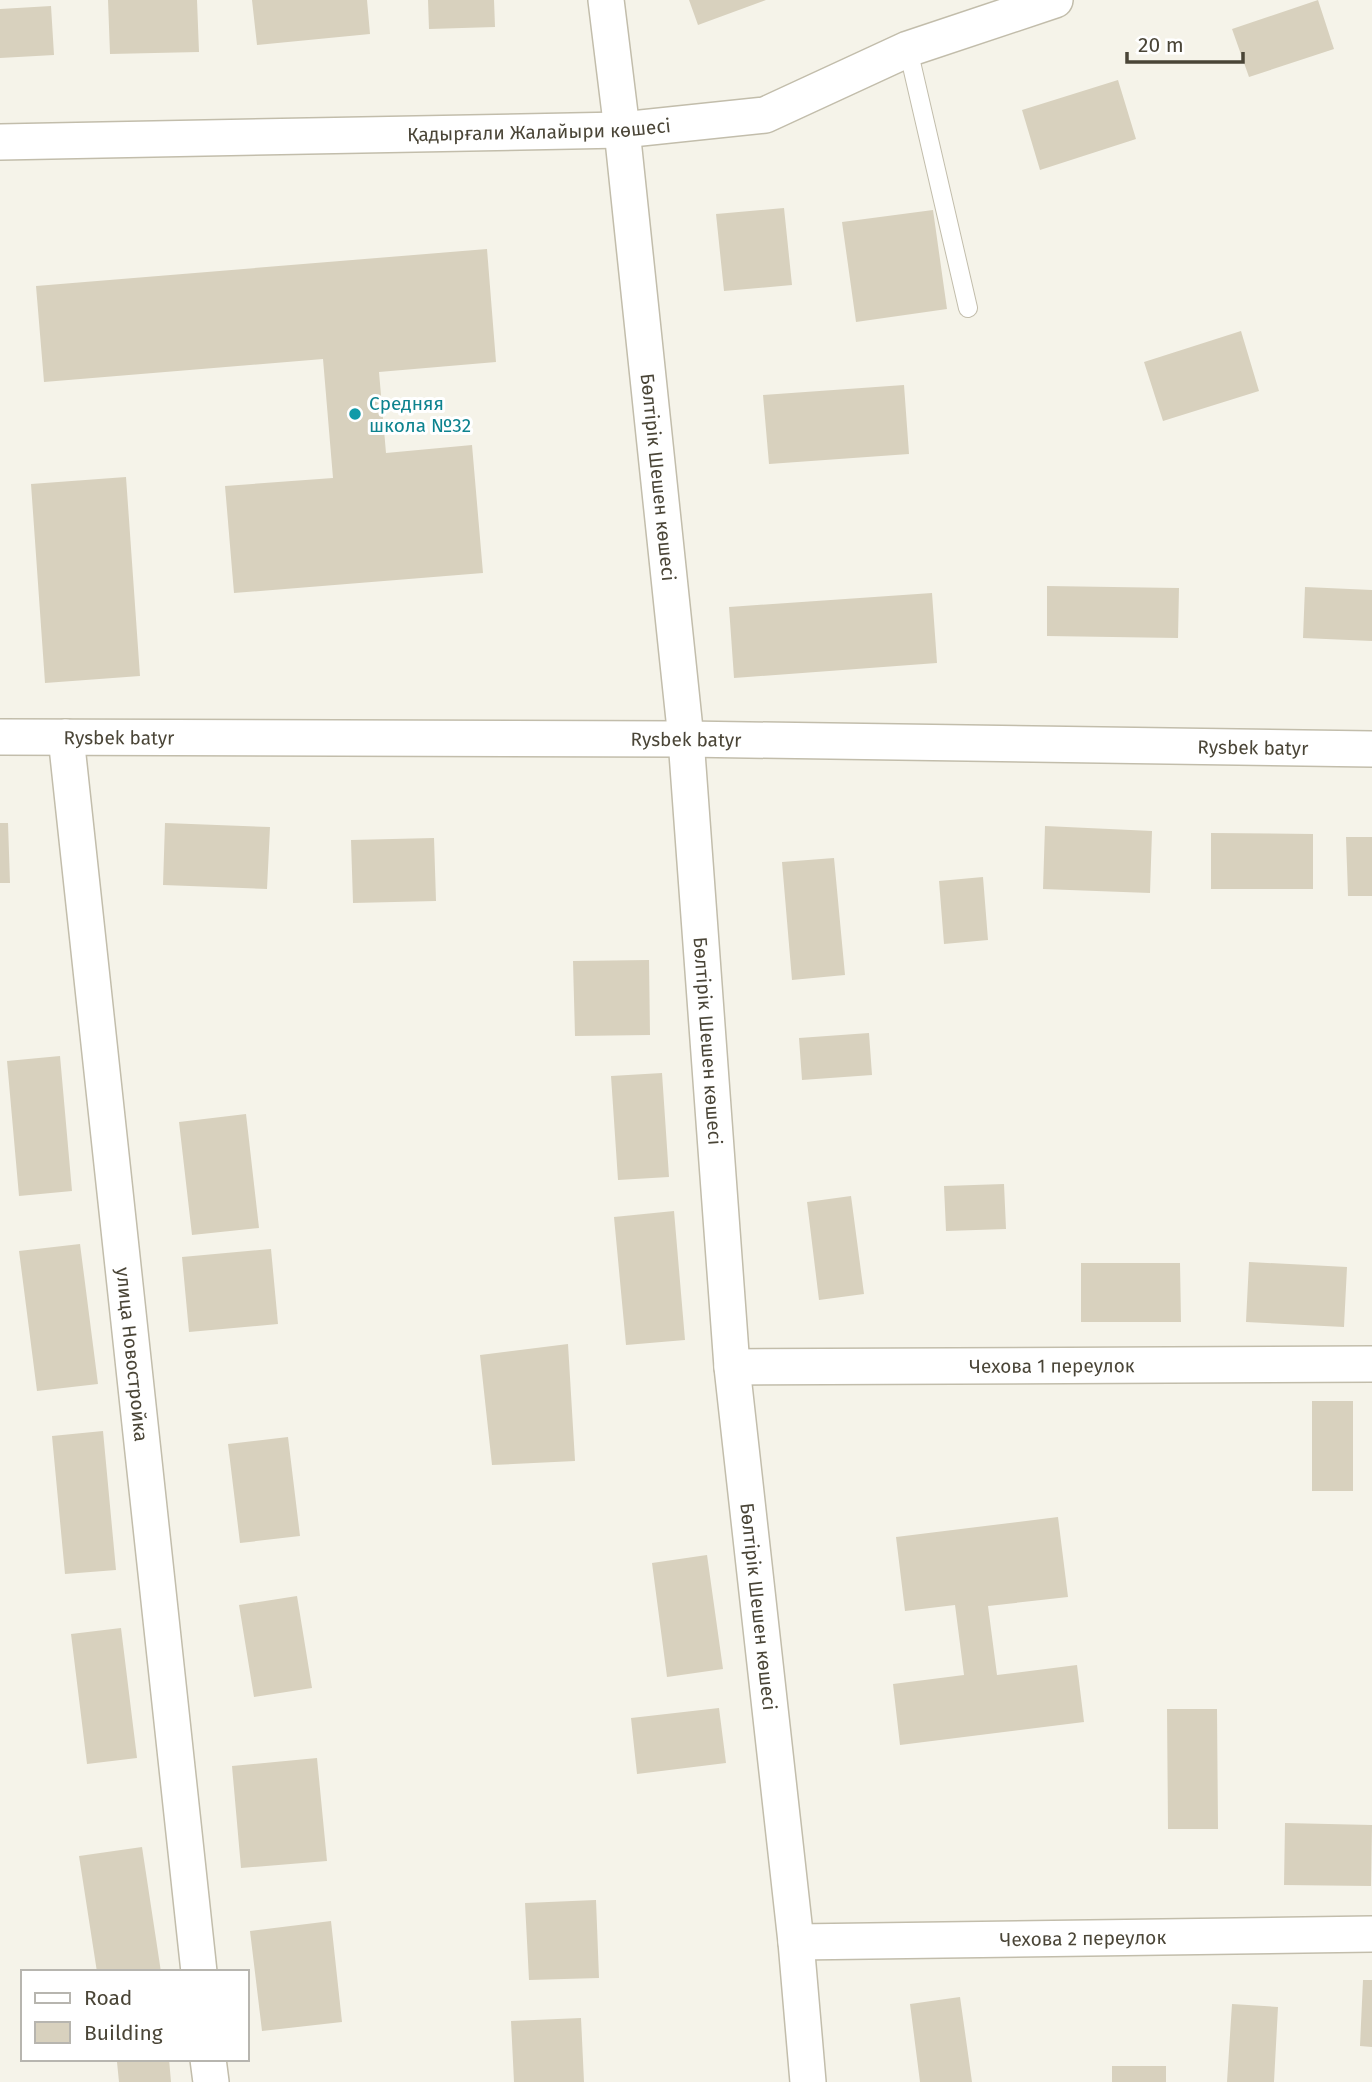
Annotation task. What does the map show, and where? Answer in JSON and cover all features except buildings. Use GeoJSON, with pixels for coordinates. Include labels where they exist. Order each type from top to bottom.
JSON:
{"type":"FeatureCollection","features":[{"type":"Feature","properties":{"kind":"street","name":"Бөлтірік Шешен көшесі"},"geometry":{"type":"LineString","coordinates":[[606,0],[687,739],[732,1367],[796,1942],[808,2082]]}},
{"type":"Feature","properties":{"kind":"street","name":"Қадырғали Жалайыри көшесі"},"geometry":{"type":"LineString","coordinates":[[0,142],[622,130],[765,115],[908,49],[1055,0]]}},
{"type":"Feature","properties":{"kind":"street","name":"Rysbek batyr"},"geometry":{"type":"LineString","coordinates":[[0,737],[687,739],[1372,749]]}},
{"type":"Feature","properties":{"kind":"street","name":"улица Новостройка"},"geometry":{"type":"LineString","coordinates":[[66,737],[199,1970]]}},
{"type":"Feature","properties":{"kind":"street","name":"Чехова 1 переулок"},"geometry":{"type":"LineString","coordinates":[[732,1367],[1372,1364]]}},
{"type":"Feature","properties":{"kind":"street","name":"Чехова 2 переулок"},"geometry":{"type":"LineString","coordinates":[[796,1942],[1372,1934]]}},
{"type":"Feature","properties":{"kind":"street"},"geometry":{"type":"LineString","coordinates":[[208,2061],[211,2082]]}},
{"type":"Feature","properties":{"kind":"lane"},"geometry":{"type":"LineString","coordinates":[[908,49],[968,308]]}},
{"type":"Feature","properties":{"kind":"place","name":"Средняя школа №32"},"geometry":{"type":"Point","coordinates":[355,414]}}]}
